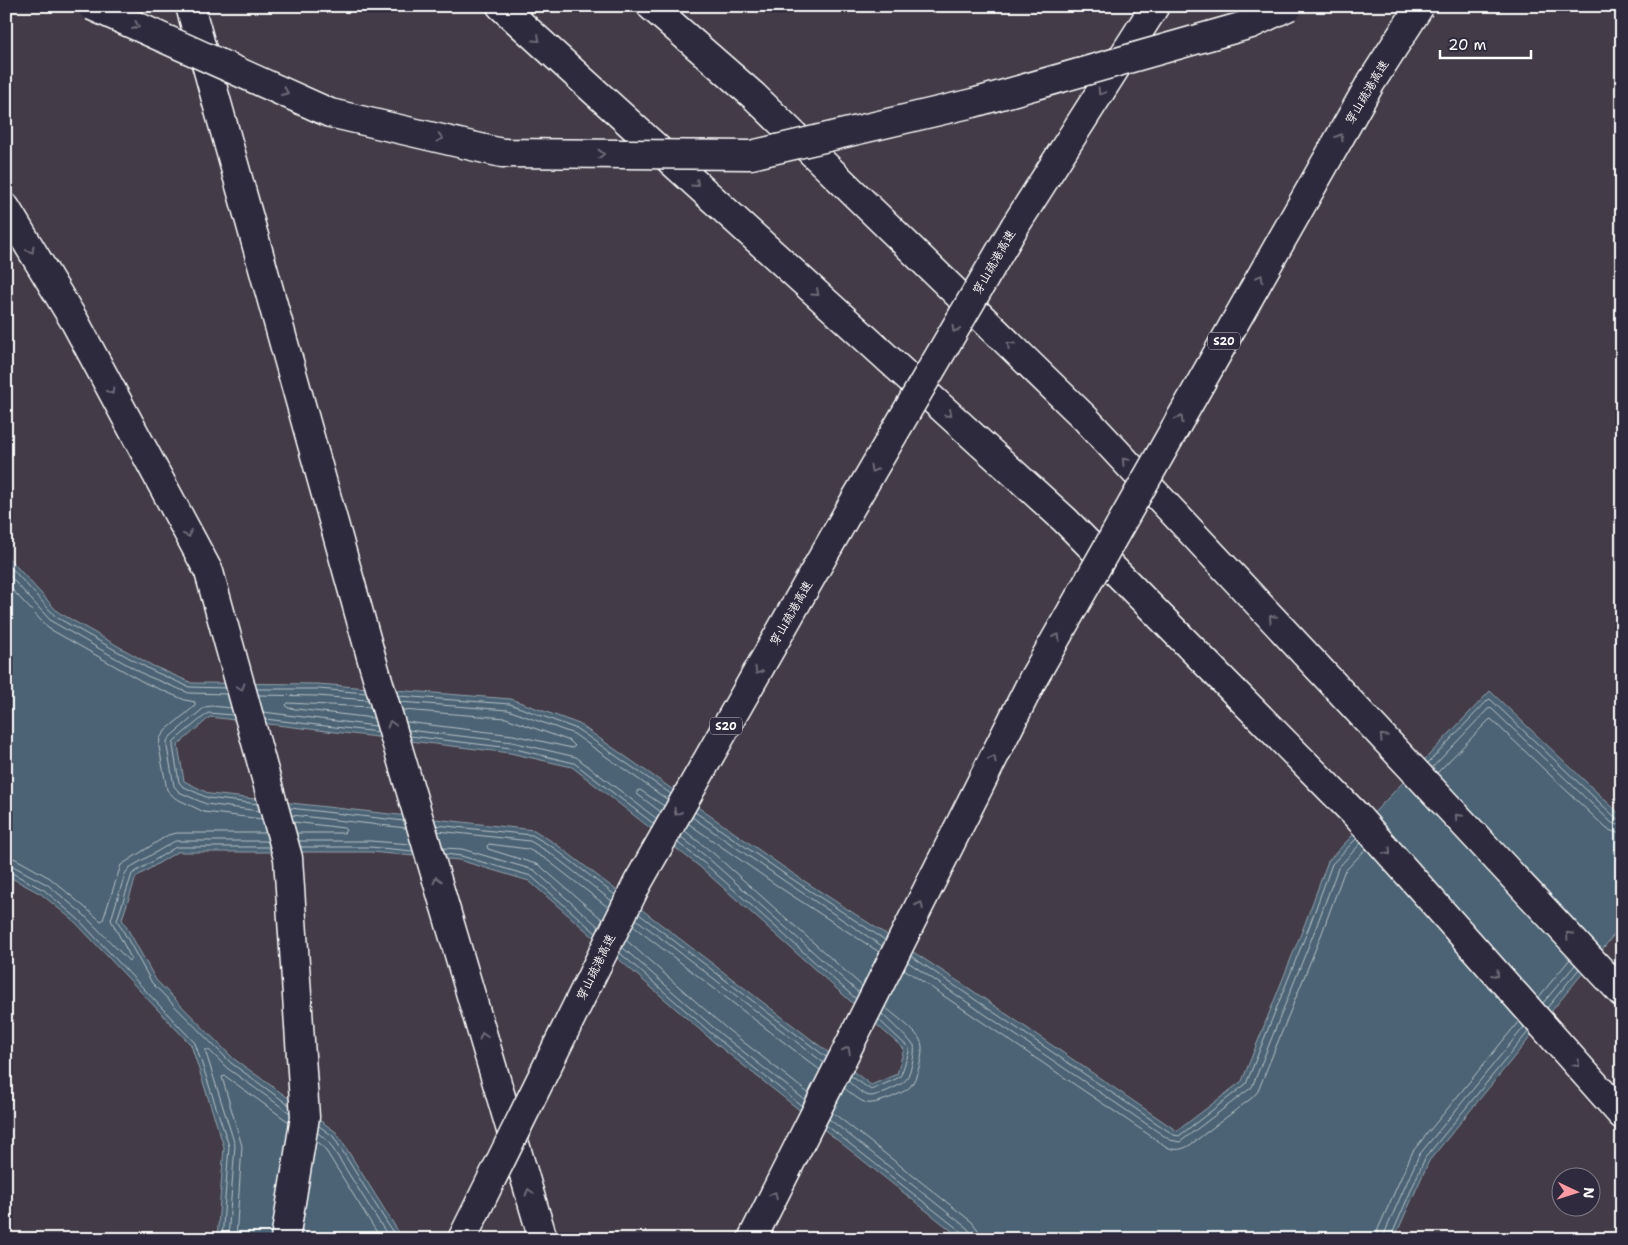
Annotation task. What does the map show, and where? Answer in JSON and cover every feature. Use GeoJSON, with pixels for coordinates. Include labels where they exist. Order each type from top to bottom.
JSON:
{"type":"FeatureCollection","features":[{"type":"Feature","properties":{"kind":"main road"},"geometry":{"type":"LineString","coordinates":[[92,6],[330,113],[502,153],[751,155],[973,104],[1251,24],[1290,6]]}},
{"type":"Feature","properties":{"kind":"main road"},"geometry":{"type":"LineString","coordinates":[[190,6],[372,660],[543,1239]]}},
{"type":"Feature","properties":{"kind":"main road"},"geometry":{"type":"LineString","coordinates":[[500,6],[1066,520],[1356,816],[1622,1115]]}},
{"type":"Feature","properties":{"kind":"main road"},"geometry":{"type":"LineString","coordinates":[[652,6],[754,96],[1085,418],[1622,993]]}},
{"type":"Feature","properties":{"kind":"main road","name":"穿山疏港高速"},"geometry":{"type":"LineString","coordinates":[[462,1239],[637,884],[851,507],[1015,226],[1155,6]]}},
{"type":"Feature","properties":{"kind":"main road","name":"穿山疏港高速"},"geometry":{"type":"LineString","coordinates":[[752,1239],[1033,679],[1370,84],[1420,6]]}},
{"type":"Feature","properties":{"kind":"main road"},"geometry":{"type":"LineString","coordinates":[[6,208],[75,322],[209,572],[288,858],[305,1117],[284,1239]]}},
{"type":"Feature","properties":{"kind":"water"},"geometry":{"type":"Polygon","coordinates":[[[6,555],[58,612],[153,666],[192,683],[318,684],[511,699],[579,724],[792,873],[970,989],[1177,1131],[1242,1081],[1328,861],[1490,691],[1622,816],[1622,925],[1429,1161],[1394,1239],[962,1239],[715,1043],[529,881],[459,860],[370,852],[177,852],[136,877],[122,919],[156,980],[234,1059],[336,1132],[403,1239],[217,1239],[224,1147],[191,1045],[75,922],[41,894],[6,875],[6,555]],[[210,717],[178,745],[184,781],[210,794],[534,830],[556,844],[871,1085],[897,1074],[904,1049],[700,867],[572,767],[510,753],[210,717]]]}}]}
